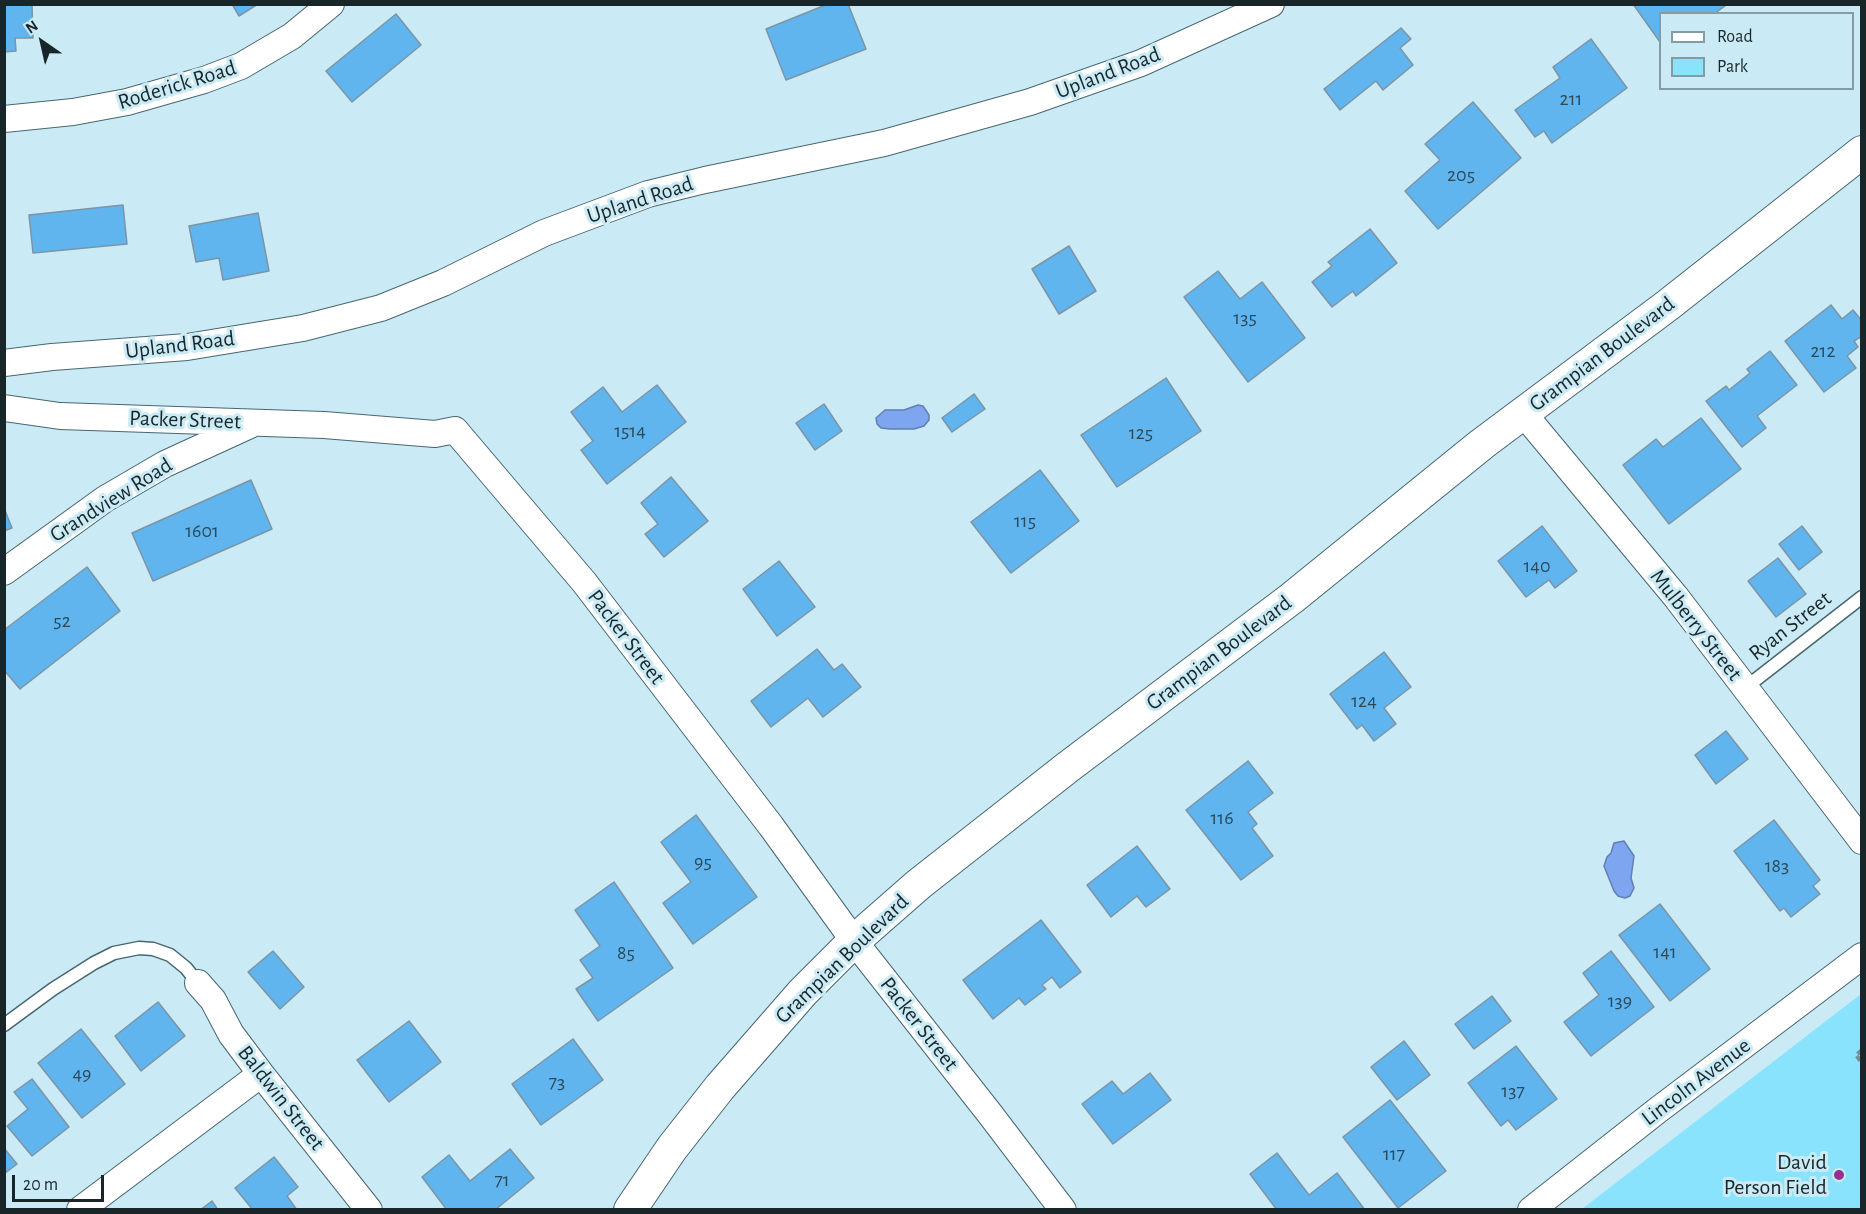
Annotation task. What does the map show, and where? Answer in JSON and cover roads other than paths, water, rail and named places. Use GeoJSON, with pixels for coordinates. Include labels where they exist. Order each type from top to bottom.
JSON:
{"type":"FeatureCollection","features":[{"type":"Feature","properties":{"kind":"street","name":"Roderick Road"},"geometry":{"type":"LineString","coordinates":[[4,119],[73,112],[127,102],[204,80],[241,66],[282,42],[332,4]]}},
{"type":"Feature","properties":{"kind":"street","name":"Upland Road"},"geometry":{"type":"LineString","coordinates":[[4,363],[187,347],[303,328],[381,308],[443,283],[543,233],[648,194],[884,143],[1030,102],[1141,63],[1271,4]]}},
{"type":"Feature","properties":{"kind":"street","name":"Grampian Boulevard"},"geometry":{"type":"LineString","coordinates":[[630,1209],[672,1149],[720,1087],[803,992],[854,941],[919,884],[1068,767],[1292,598],[1482,444],[1668,305],[1862,152]]}},
{"type":"Feature","properties":{"kind":"street","name":"Packer Street"},"geometry":{"type":"LineString","coordinates":[[4,408],[60,416],[324,425],[435,434],[455,430],[584,582],[771,826],[854,941],[1063,1209]]}},
{"type":"Feature","properties":{"kind":"street","name":"Mulberry Street"},"geometry":{"type":"LineString","coordinates":[[1523,413],[1676,597],[1862,841]]}},
{"type":"Feature","properties":{"kind":"street","name":"Grandview Road"},"geometry":{"type":"LineString","coordinates":[[4,572],[105,499],[165,464],[256,422]]}},
{"type":"Feature","properties":{"kind":"street","name":"Lincoln Avenue"},"geometry":{"type":"LineString","coordinates":[[1531,1209],[1862,956]]}},
{"type":"Feature","properties":{"kind":"street","name":"Baldwin Street"},"geometry":{"type":"LineString","coordinates":[[198,983],[213,1000],[231,1034],[261,1074],[369,1209]]}},
{"type":"Feature","properties":{"kind":"street"},"geometry":{"type":"LineString","coordinates":[[80,1209],[261,1074]]}},
{"type":"Feature","properties":{"kind":"lane","name":"Ryan Street"},"geometry":{"type":"LineString","coordinates":[[1745,688],[1862,597]]}},
{"type":"Feature","properties":{"kind":"lane"},"geometry":{"type":"LineString","coordinates":[[4,1025],[53,989],[114,953],[139,948],[153,949],[170,955],[186,968],[198,983]]}},
{"type":"Feature","properties":{"kind":"place","name":"David Person Field"},"geometry":{"type":"Point","coordinates":[1839,1175]}}]}
